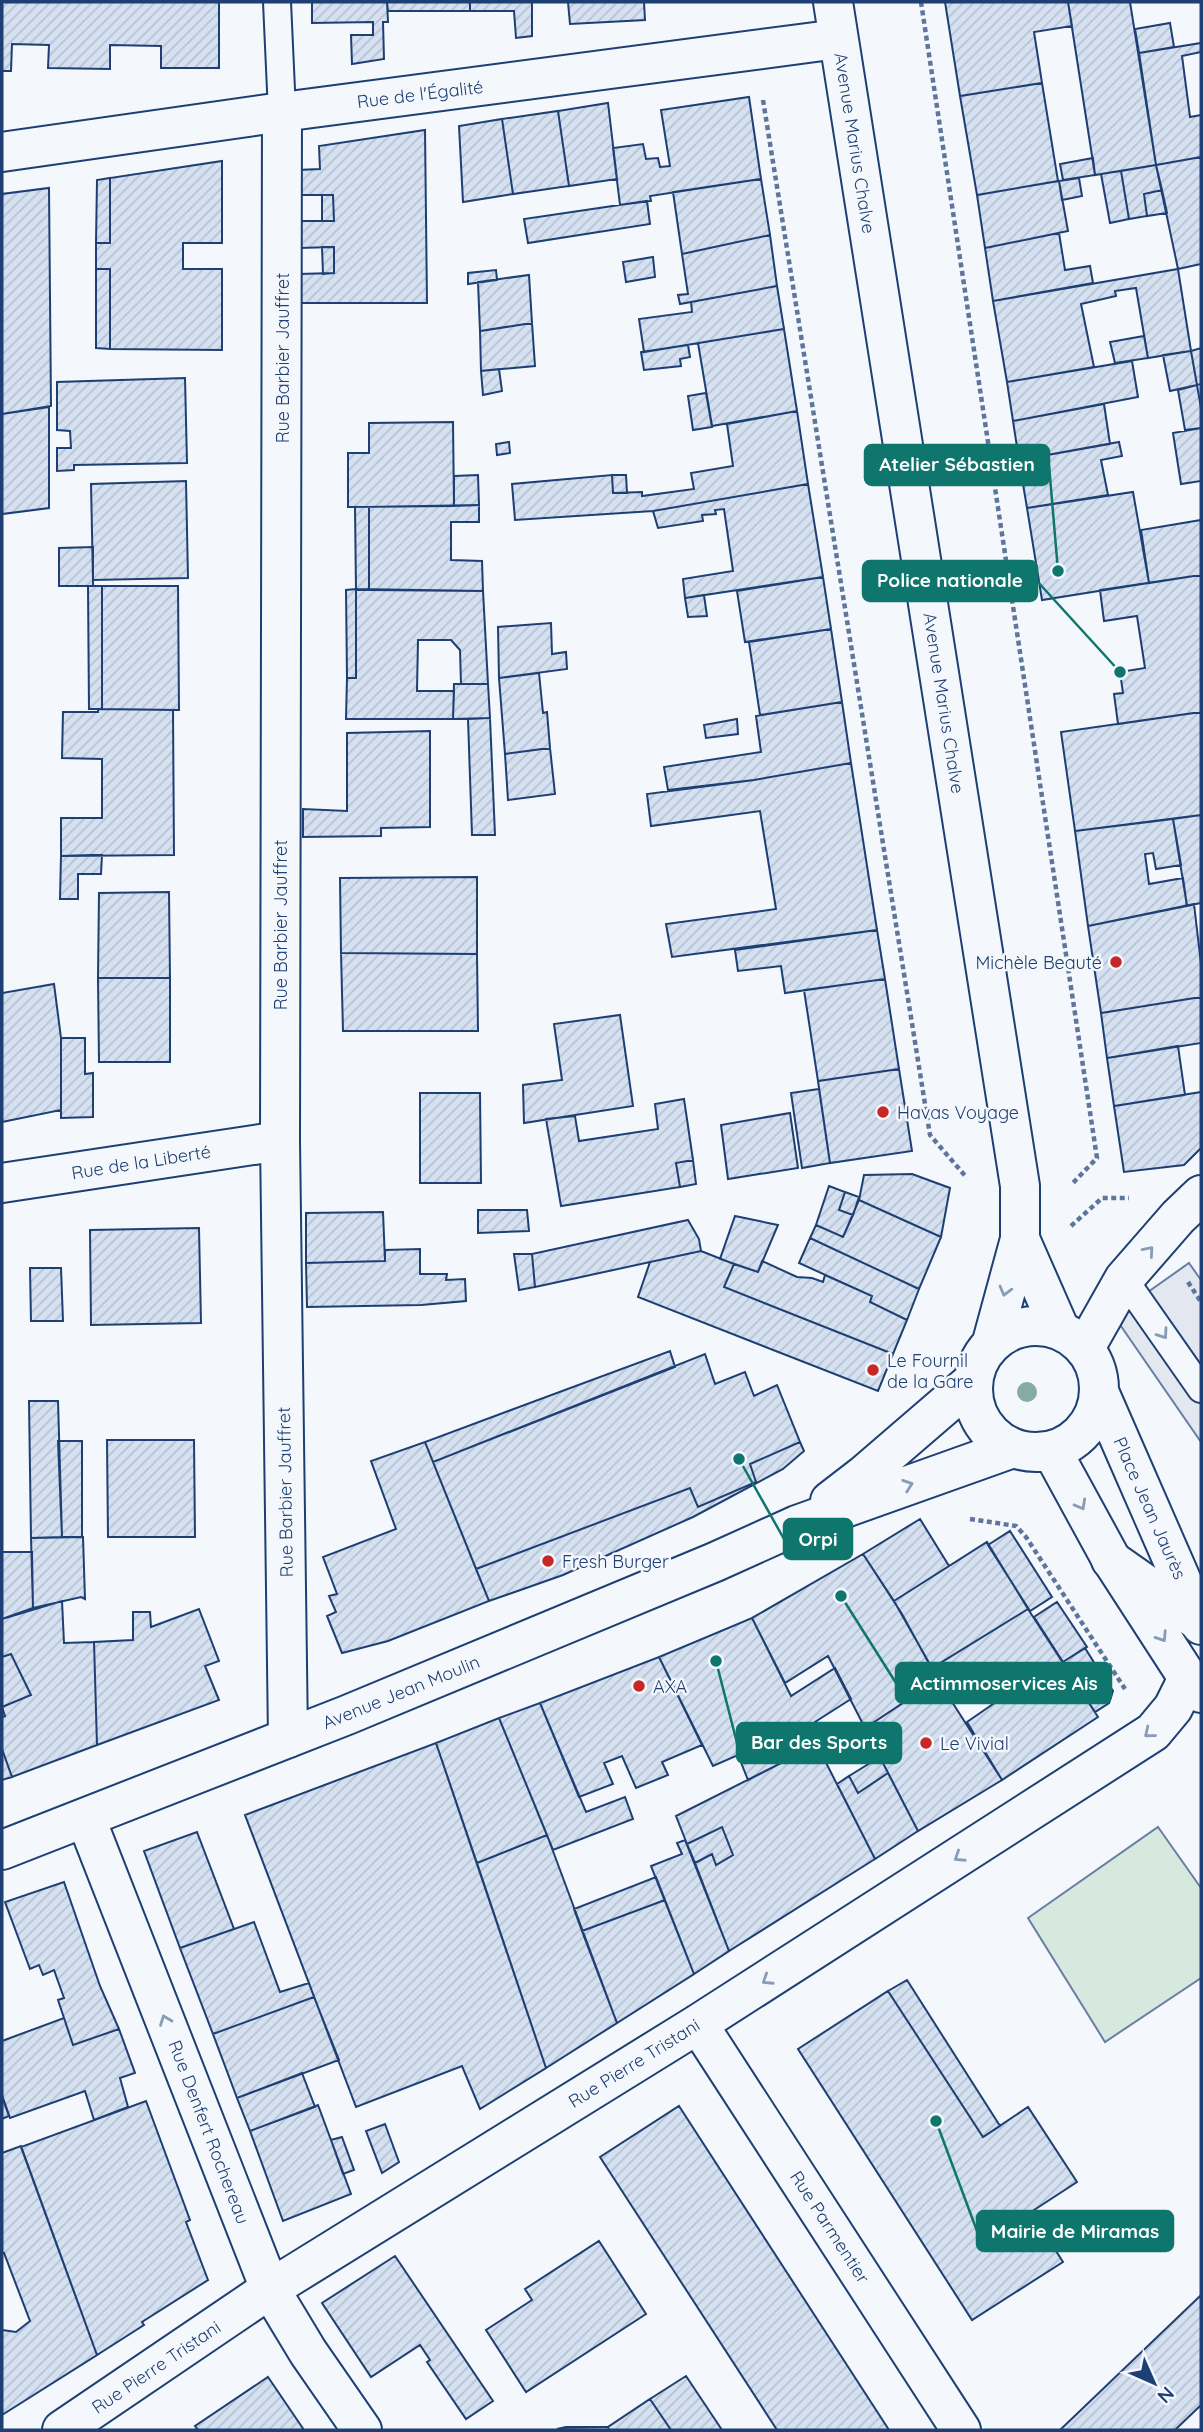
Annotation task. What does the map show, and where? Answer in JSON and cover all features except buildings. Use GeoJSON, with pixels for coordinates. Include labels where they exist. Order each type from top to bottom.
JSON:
{"type":"FeatureCollection","features":[{"type":"Feature","properties":{"kind":"street","name":"Avenue Marius Chalve"},"geometry":{"type":"LineString","coordinates":[[833,2],[1020,1186],[1020,1239],[992,1342]]}},
{"type":"Feature","properties":{"kind":"street","name":"Rue de l'Égalité"},"geometry":{"type":"LineString","coordinates":[[2,152],[282,112],[838,39]]}},
{"type":"Feature","properties":{"kind":"street","name":"Rue Barbier Jauffret"},"geometry":{"type":"LineString","coordinates":[[282,112],[280,1141],[288,1738]]}},
{"type":"Feature","properties":{"kind":"street","name":"Rue de la Liberté"},"geometry":{"type":"LineString","coordinates":[[2,1183],[280,1141]]}},
{"type":"Feature","properties":{"kind":"street"},"geometry":{"type":"LineString","coordinates":[[1072,1339],[1178,1217],[1201,1195]]}},
{"type":"Feature","properties":{"kind":"street","name":"Avenue Marius Chalve"},"geometry":{"type":"LineString","coordinates":[[1020,1239],[1072,1339]]}},
{"type":"Feature","properties":{"kind":"street"},"geometry":{"type":"LineString","coordinates":[[1042,1325],[1072,1339],[1093,1360],[1098,1374],[1100,1394],[1094,1413],[1084,1430],[1070,1443],[1052,1451],[1032,1452],[1013,1448],[995,1438],[981,1422],[973,1402],[973,1381],[979,1360],[992,1342],[1006,1332],[1024,1326],[1042,1325]]}},
{"type":"Feature","properties":{"kind":"street","name":"Avenue Jean Moulin"},"geometry":{"type":"LineString","coordinates":[[797,1525],[865,1474],[973,1381]]}},
{"type":"Feature","properties":{"kind":"street","name":"Place Jean Jaurès"},"geometry":{"type":"LineString","coordinates":[[1100,1394],[1201,1623]]}},
{"type":"Feature","properties":{"kind":"street","name":"Avenue Jean Moulin"},"geometry":{"type":"LineString","coordinates":[[2,1850],[288,1738],[703,1567],[797,1525],[1013,1448]]}},
{"type":"Feature","properties":{"kind":"street","name":"Place Jean Jaurès"},"geometry":{"type":"LineString","coordinates":[[1052,1451],[1111,1559],[1195,1686]]}},
{"type":"Feature","properties":{"kind":"street","name":"Place Jean Jaurès"},"geometry":{"type":"LineString","coordinates":[[1111,1559],[1201,1623]]}},
{"type":"Feature","properties":{"kind":"street","name":"Rue Pierre Tristani"},"geometry":{"type":"LineString","coordinates":[[62,2430],[270,2289],[698,2024],[1153,1732],[1195,1686]]}},
{"type":"Feature","properties":{"kind":"street","name":"Rue Denfert Rochereau"},"geometry":{"type":"LineString","coordinates":[[86,1819],[270,2289],[308,2352],[362,2430]]}},
{"type":"Feature","properties":{"kind":"street","name":"Rue Parmentier"},"geometry":{"type":"LineString","coordinates":[[698,2024],[961,2430]]}},
{"type":"Feature","properties":{"kind":"lane"},"geometry":{"type":"LineString","coordinates":[[277,2],[282,112]]}},
{"type":"Feature","properties":{"kind":"lane"},"geometry":{"type":"LineString","coordinates":[[1124,1279],[1201,1389]]}},
{"type":"Feature","properties":{"kind":"path"},"geometry":{"type":"LineString","coordinates":[[761,88],[930,1135],[1020,1239],[1097,1158],[921,2]]}},
{"type":"Feature","properties":{"kind":"path"},"geometry":{"type":"LineString","coordinates":[[958,1516],[1016,1526],[1026,1537],[1153,1732]]}},
{"type":"Feature","properties":{"kind":"shaded area"},"geometry":{"type":"Polygon","coordinates":[[[1189,1263],[1201,1280],[1201,1442],[1114,1316],[1189,1263]]]}},
{"type":"Feature","properties":{"kind":"shaded area"},"geometry":{"type":"Polygon","coordinates":[[[1158,1827],[1201,1888],[1201,1978],[1105,2042],[1028,1918],[1158,1827]]]}},
{"type":"Feature","properties":{"kind":"place","name":"Atelier Sébastien"},"geometry":{"type":"Point","coordinates":[1058,571]}},
{"type":"Feature","properties":{"kind":"place","name":"Police nationale"},"geometry":{"type":"Point","coordinates":[1120,672]}},
{"type":"Feature","properties":{"kind":"place","name":"Michèle Beauté"},"geometry":{"type":"Point","coordinates":[1116,962]}},
{"type":"Feature","properties":{"kind":"place","name":"Havas Voyage"},"geometry":{"type":"Point","coordinates":[883,1112]}},
{"type":"Feature","properties":{"kind":"place","name":"Le Fournil de la Gare"},"geometry":{"type":"Point","coordinates":[873,1370]}},
{"type":"Feature","properties":{"kind":"place","name":"Orpi"},"geometry":{"type":"Point","coordinates":[739,1459]}},
{"type":"Feature","properties":{"kind":"place","name":"Fresh Burger"},"geometry":{"type":"Point","coordinates":[548,1561]}},
{"type":"Feature","properties":{"kind":"place","name":"Actimmoservices Ais"},"geometry":{"type":"Point","coordinates":[841,1596]}},
{"type":"Feature","properties":{"kind":"place","name":"Bar des Sports"},"geometry":{"type":"Point","coordinates":[716,1661]}},
{"type":"Feature","properties":{"kind":"place","name":"AXA"},"geometry":{"type":"Point","coordinates":[639,1686]}},
{"type":"Feature","properties":{"kind":"place","name":"Le Vivial"},"geometry":{"type":"Point","coordinates":[926,1743]}},
{"type":"Feature","properties":{"kind":"place","name":"Mairie de Miramas"},"geometry":{"type":"Point","coordinates":[936,2121]}}]}
